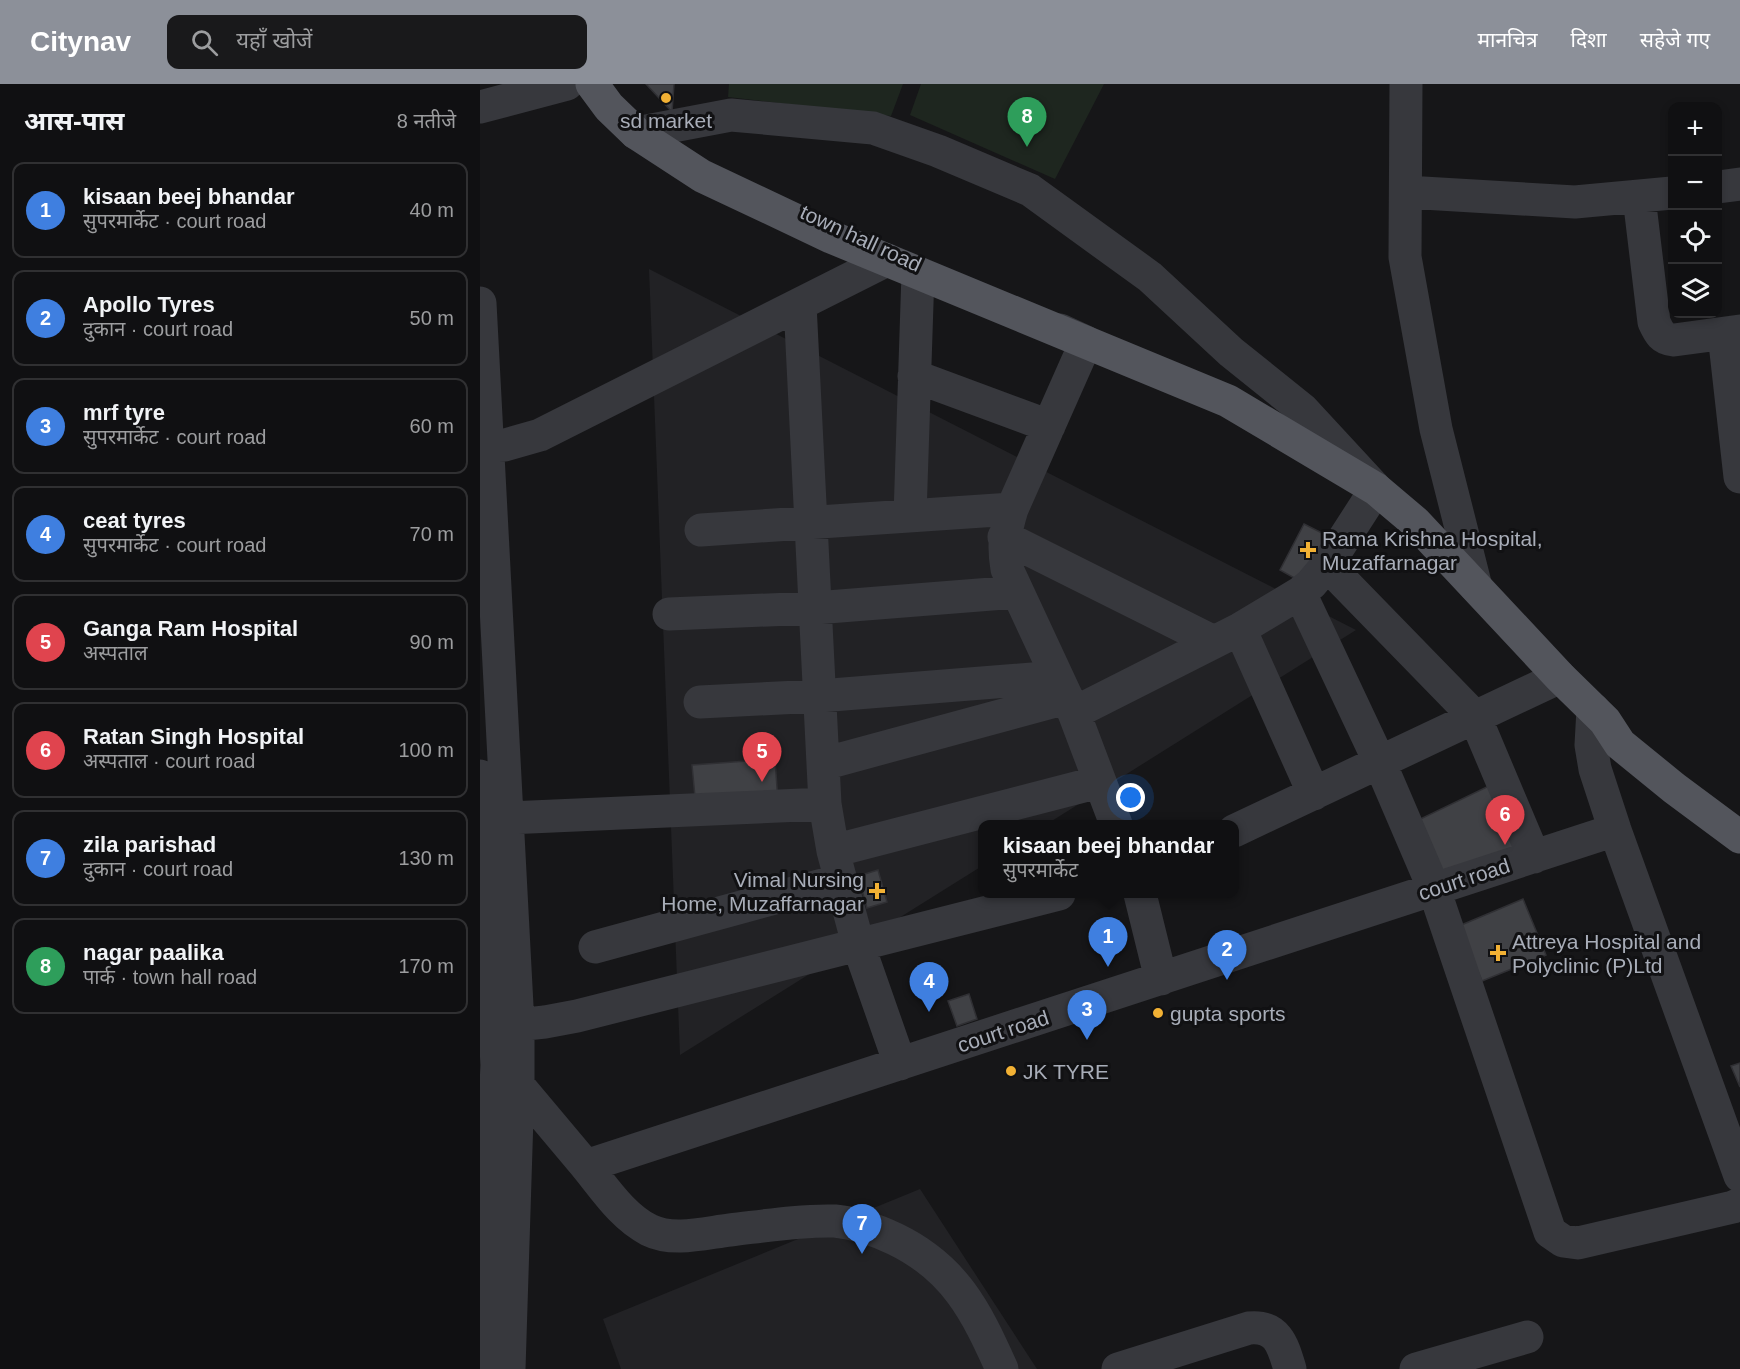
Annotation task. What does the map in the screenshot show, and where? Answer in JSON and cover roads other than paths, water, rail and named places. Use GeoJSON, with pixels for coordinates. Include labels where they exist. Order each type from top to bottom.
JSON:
{"type":"FeatureCollection","features":[{"type":"Feature","properties":{"kind":"main road"},"geometry":{"type":"LineString","coordinates":[[592,84],[609,107],[636,133],[702,176],[831,237],[1227,400],[1376,489],[1415,522],[1560,677],[1599,715],[1620,744],[1740,837]]}},
{"type":"Feature","properties":{"kind":"main road"},"geometry":{"type":"LineString","coordinates":[[1599,715],[1632,733],[1740,815]]}},
{"type":"Feature","properties":{"kind":"street"},"geometry":{"type":"LineString","coordinates":[[480,107],[567,84]]}},
{"type":"Feature","properties":{"kind":"street"},"geometry":{"type":"LineString","coordinates":[[1406,84],[1405,257],[1436,429],[1476,587]]}},
{"type":"Feature","properties":{"kind":"street"},"geometry":{"type":"LineString","coordinates":[[636,133],[731,115],[873,128],[938,151],[1030,190],[1150,277],[1231,352],[1302,409],[1376,489],[1327,565],[1311,584],[1300,593],[1227,635],[1066,696],[823,764]]}},
{"type":"Feature","properties":{"kind":"street","name":"town hall road"},"geometry":{"type":"LineString","coordinates":[[636,133],[1086,342]]}},
{"type":"Feature","properties":{"kind":"street"},"geometry":{"type":"LineString","coordinates":[[1722,187],[1740,184]]}},
{"type":"Feature","properties":{"kind":"street"},"geometry":{"type":"LineString","coordinates":[[1406,192],[1575,202],[1668,193]]}},
{"type":"Feature","properties":{"kind":"street"},"geometry":{"type":"LineString","coordinates":[[1639,197],[1654,322],[1660,334],[1666,339],[1674,340],[1732,332],[1740,477]]}},
{"type":"Feature","properties":{"kind":"street"},"geometry":{"type":"LineString","coordinates":[[484,446],[505,445],[540,435],[886,260]]}},
{"type":"Feature","properties":{"kind":"street"},"geometry":{"type":"LineString","coordinates":[[910,516],[918,273]]}},
{"type":"Feature","properties":{"kind":"street"},"geometry":{"type":"LineString","coordinates":[[480,303],[494,818],[508,1075],[485,1369]]}},
{"type":"Feature","properties":{"kind":"street"},"geometry":{"type":"LineString","coordinates":[[800,304],[825,804],[837,865],[858,944],[900,1064]]}},
{"type":"Feature","properties":{"kind":"street"},"geometry":{"type":"LineString","coordinates":[[1086,342],[1008,523],[1007,569],[1066,696],[1114,820]]}},
{"type":"Feature","properties":{"kind":"street"},"geometry":{"type":"LineString","coordinates":[[914,376],[1049,426]]}},
{"type":"Feature","properties":{"kind":"street"},"geometry":{"type":"LineString","coordinates":[[701,530],[910,516],[1008,523],[1227,635],[1314,794]]}},
{"type":"Feature","properties":{"kind":"street"},"geometry":{"type":"LineString","coordinates":[[1327,565],[1475,717],[1534,857]]}},
{"type":"Feature","properties":{"kind":"street"},"geometry":{"type":"LineString","coordinates":[[669,614],[815,608],[1017,592]]}},
{"type":"Feature","properties":{"kind":"street"},"geometry":{"type":"LineString","coordinates":[[1300,593],[1380,763],[1434,889],[1550,1232],[1563,1241],[1578,1243],[1740,1204]]}},
{"type":"Feature","properties":{"kind":"street"},"geometry":{"type":"LineString","coordinates":[[1239,829],[1560,677]]}},
{"type":"Feature","properties":{"kind":"street"},"geometry":{"type":"LineString","coordinates":[[700,702],[819,696],[1066,696]]}},
{"type":"Feature","properties":{"kind":"street"},"geometry":{"type":"LineString","coordinates":[[1599,715],[1591,745],[1594,769],[1740,1176]]}},
{"type":"Feature","properties":{"kind":"street"},"geometry":{"type":"LineString","coordinates":[[480,776],[494,818]]}},
{"type":"Feature","properties":{"kind":"street"},"geometry":{"type":"LineString","coordinates":[[979,820],[1099,782]]}},
{"type":"Feature","properties":{"kind":"street"},"geometry":{"type":"LineString","coordinates":[[494,818],[825,804]]}},
{"type":"Feature","properties":{"kind":"street"},"geometry":{"type":"LineString","coordinates":[[595,947],[837,865],[978,820]]}},
{"type":"Feature","properties":{"kind":"street","name":"court road"},"geometry":{"type":"LineString","coordinates":[[586,1166],[1615,830]]}},
{"type":"Feature","properties":{"kind":"street"},"geometry":{"type":"LineString","coordinates":[[507,1026],[577,1016],[1043,898]]}},
{"type":"Feature","properties":{"kind":"street"},"geometry":{"type":"LineString","coordinates":[[1141,898],[1161,979]]}},
{"type":"Feature","properties":{"kind":"street"},"geometry":{"type":"LineString","coordinates":[[508,1075],[626,1216],[651,1231],[678,1236],[835,1221],[872,1228],[918,1250],[953,1281],[981,1322],[1002,1369]]}},
{"type":"Feature","properties":{"kind":"street"},"geometry":{"type":"LineString","coordinates":[[493,1249],[509,1369]]}},
{"type":"Feature","properties":{"kind":"street"},"geometry":{"type":"LineString","coordinates":[[1118,1369],[1250,1328],[1261,1327],[1273,1332],[1282,1345],[1290,1369]]}},
{"type":"Feature","properties":{"kind":"street"},"geometry":{"type":"LineString","coordinates":[[1416,1369],[1527,1337]]}},
{"type":"Feature","properties":{"kind":"place","name":"sd market"},"geometry":{"type":"Point","coordinates":[666,98]}},
{"type":"Feature","properties":{"kind":"place","name":"nagar paalika"},"geometry":{"type":"Point","coordinates":[1027,147]}},
{"type":"Feature","properties":{"kind":"place","name":"Rama Krishna Hospital, Muzaffarnagar"},"geometry":{"type":"Point","coordinates":[1308,550]}},
{"type":"Feature","properties":{"kind":"place","name":"Ganga Ram Hospital"},"geometry":{"type":"Point","coordinates":[762,782]}},
{"type":"Feature","properties":{"kind":"place","name":"Ratan Singh Hospital"},"geometry":{"type":"Point","coordinates":[1505,845]}},
{"type":"Feature","properties":{"kind":"place","name":"Vimal Nursing Home, Muzaffarnagar"},"geometry":{"type":"Point","coordinates":[877,891]}},
{"type":"Feature","properties":{"kind":"place","name":"Attreya Hospital and Polyclinic (P)Ltd"},"geometry":{"type":"Point","coordinates":[1498,953]}},
{"type":"Feature","properties":{"kind":"place","name":"kisaan beej bhandar"},"geometry":{"type":"Point","coordinates":[1108,967]}},
{"type":"Feature","properties":{"kind":"place","name":"Apollo Tyres"},"geometry":{"type":"Point","coordinates":[1227,980]}},
{"type":"Feature","properties":{"kind":"place","name":"ceat tyres"},"geometry":{"type":"Point","coordinates":[929,1012]}},
{"type":"Feature","properties":{"kind":"place","name":"gupta sports"},"geometry":{"type":"Point","coordinates":[1158,1013]}},
{"type":"Feature","properties":{"kind":"place","name":"mrf tyre"},"geometry":{"type":"Point","coordinates":[1087,1040]}},
{"type":"Feature","properties":{"kind":"place","name":"JK TYRE"},"geometry":{"type":"Point","coordinates":[1011,1071]}},
{"type":"Feature","properties":{"kind":"place","name":"zila parishad"},"geometry":{"type":"Point","coordinates":[862,1254]}}]}
